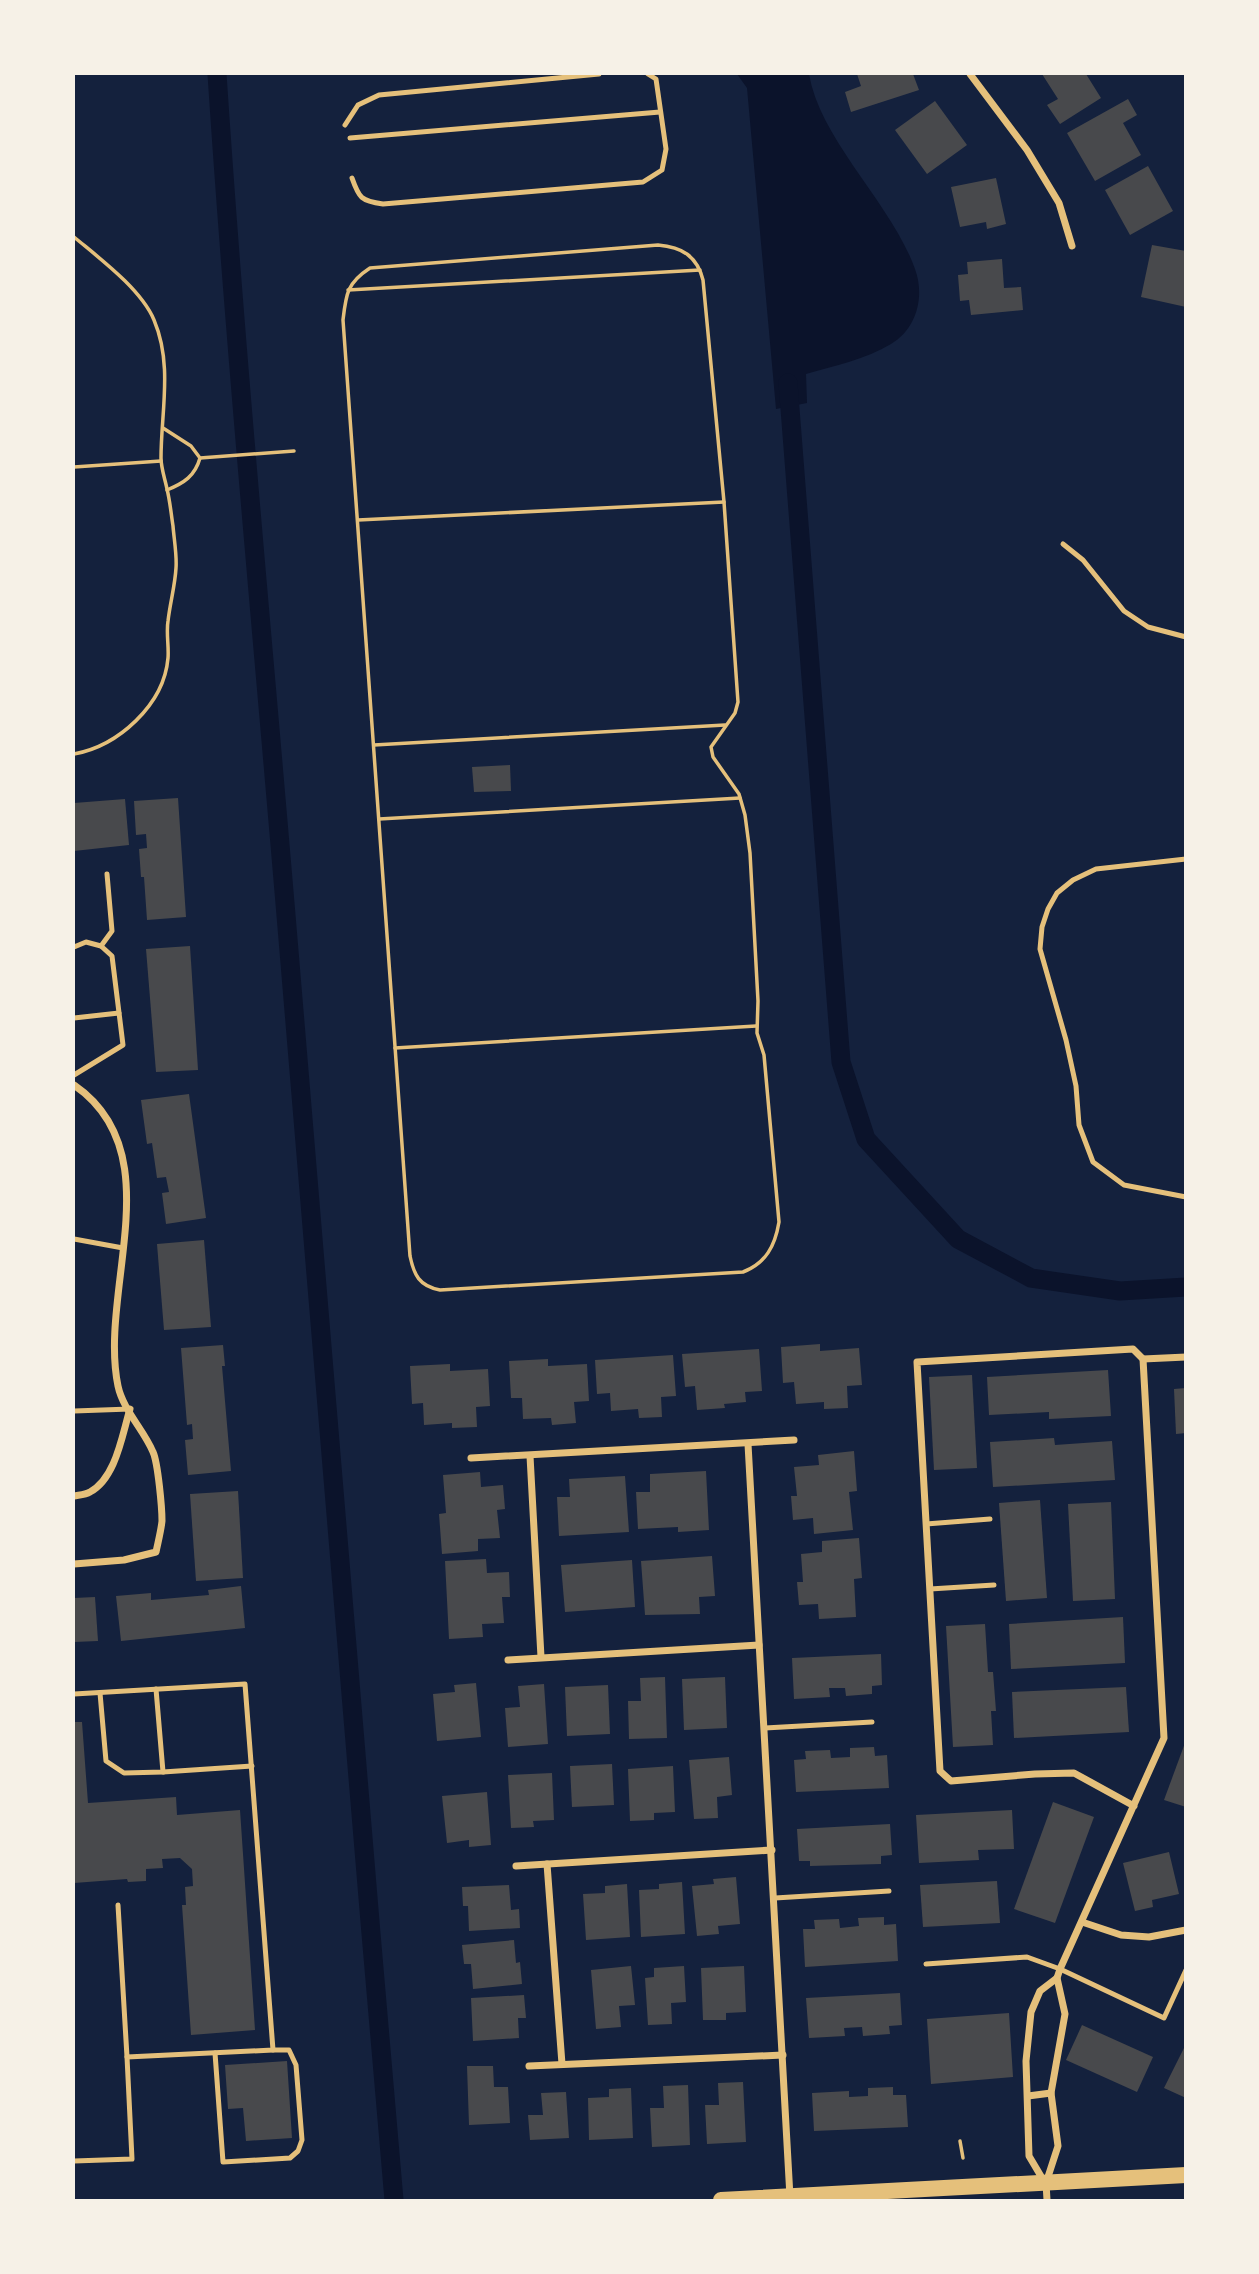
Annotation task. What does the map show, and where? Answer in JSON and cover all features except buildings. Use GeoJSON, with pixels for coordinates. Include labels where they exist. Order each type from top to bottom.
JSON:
{"type":"FeatureCollection","features":[{"type":"Feature","properties":{"kind":"main road"},"geometry":{"type":"LineString","coordinates":[[721,2200],[1185,2175]]}},
{"type":"Feature","properties":{"kind":"street"},"geometry":{"type":"LineString","coordinates":[[970,74],[1027,150],[1059,203],[1072,246]]}},
{"type":"Feature","properties":{"kind":"street"},"geometry":{"type":"LineString","coordinates":[[74,1085],[87,1095],[106,1118],[118,1143],[127,1175],[128,1209],[114,1321],[115,1359],[119,1389],[154,1454],[162,1520],[156,1552],[124,1560],[74,1564]]}},
{"type":"Feature","properties":{"kind":"street"},"geometry":{"type":"LineString","coordinates":[[1047,2200],[1046,2183],[1058,2146],[1051,2093],[1065,2014],[1057,1978],[1060,1969],[1082,1922],[1134,1806],[1164,1738],[1143,1359],[1132,1349],[918,1362],[940,1771],[951,1782],[1074,1773],[1134,1806]]}},
{"type":"Feature","properties":{"kind":"street"},"geometry":{"type":"LineString","coordinates":[[1143,1359],[1185,1357]]}},
{"type":"Feature","properties":{"kind":"street"},"geometry":{"type":"LineString","coordinates":[[74,1496],[90,1492],[107,1475],[130,1409]]}},
{"type":"Feature","properties":{"kind":"street"},"geometry":{"type":"LineString","coordinates":[[471,1458],[794,1440]]}},
{"type":"Feature","properties":{"kind":"street"},"geometry":{"type":"LineString","coordinates":[[748,1444],[790,2197]]}},
{"type":"Feature","properties":{"kind":"street"},"geometry":{"type":"LineString","coordinates":[[530,1456],[541,1657]]}},
{"type":"Feature","properties":{"kind":"street"},"geometry":{"type":"LineString","coordinates":[[508,1660],[759,1645]]}},
{"type":"Feature","properties":{"kind":"street"},"geometry":{"type":"LineString","coordinates":[[516,1866],[772,1850]]}},
{"type":"Feature","properties":{"kind":"street"},"geometry":{"type":"LineString","coordinates":[[547,1864],[562,2064]]}},
{"type":"Feature","properties":{"kind":"street"},"geometry":{"type":"LineString","coordinates":[[1082,1922],[1121,1935],[1149,1937],[1185,1930]]}},
{"type":"Feature","properties":{"kind":"street"},"geometry":{"type":"LineString","coordinates":[[1046,2183],[1029,2156],[1026,2061],[1031,2012],[1040,1991],[1057,1978]]}},
{"type":"Feature","properties":{"kind":"street"},"geometry":{"type":"LineString","coordinates":[[529,2066],[783,2055]]}},
{"type":"Feature","properties":{"kind":"street"},"geometry":{"type":"LineString","coordinates":[[1028,2096],[1051,2093]]}},
{"type":"Feature","properties":{"kind":"lane"},"geometry":{"type":"LineString","coordinates":[[345,125],[358,105],[379,95],[599,74]]}},
{"type":"Feature","properties":{"kind":"lane"},"geometry":{"type":"LineString","coordinates":[[352,178],[358,195],[368,202],[383,204],[643,182],[662,170],[666,149],[656,79],[648,74]]}},
{"type":"Feature","properties":{"kind":"lane"},"geometry":{"type":"LineString","coordinates":[[350,138],[660,112]]}},
{"type":"Feature","properties":{"kind":"lane"},"geometry":{"type":"LineString","coordinates":[[1063,544],[1083,560],[1124,611],[1148,626],[1185,637]]}},
{"type":"Feature","properties":{"kind":"lane"},"geometry":{"type":"LineString","coordinates":[[1185,859],[1096,869],[1073,880],[1057,893],[1048,909],[1042,928],[1040,949],[1066,1040],[1076,1086],[1079,1125],[1093,1162],[1124,1185],[1185,1197]]}},
{"type":"Feature","properties":{"kind":"lane"},"geometry":{"type":"LineString","coordinates":[[101,946],[112,932],[107,874]]}},
{"type":"Feature","properties":{"kind":"lane"},"geometry":{"type":"LineString","coordinates":[[74,947],[86,942],[101,946],[112,956],[123,1045],[74,1074]]}},
{"type":"Feature","properties":{"kind":"lane"},"geometry":{"type":"LineString","coordinates":[[74,1018],[119,1013]]}},
{"type":"Feature","properties":{"kind":"lane"},"geometry":{"type":"LineString","coordinates":[[74,1229],[74,1240],[123,1248]]}},
{"type":"Feature","properties":{"kind":"lane"},"geometry":{"type":"LineString","coordinates":[[74,1411],[130,1409]]}},
{"type":"Feature","properties":{"kind":"lane"},"geometry":{"type":"LineString","coordinates":[[926,1524],[989,1519]]}},
{"type":"Feature","properties":{"kind":"lane"},"geometry":{"type":"LineString","coordinates":[[930,1589],[994,1585]]}},
{"type":"Feature","properties":{"kind":"lane"},"geometry":{"type":"LineString","coordinates":[[74,1694],[245,1684],[273,2050]]}},
{"type":"Feature","properties":{"kind":"lane"},"geometry":{"type":"LineString","coordinates":[[156,1689],[163,1772]]}},
{"type":"Feature","properties":{"kind":"lane"},"geometry":{"type":"LineString","coordinates":[[100,1693],[106,1761],[124,1773],[252,1766]]}},
{"type":"Feature","properties":{"kind":"lane"},"geometry":{"type":"LineString","coordinates":[[765,1728],[873,1722]]}},
{"type":"Feature","properties":{"kind":"lane"},"geometry":{"type":"LineString","coordinates":[[775,1898],[889,1891]]}},
{"type":"Feature","properties":{"kind":"lane"},"geometry":{"type":"LineString","coordinates":[[74,2161],[132,2159],[118,1905]]}},
{"type":"Feature","properties":{"kind":"lane"},"geometry":{"type":"LineString","coordinates":[[926,1964],[1027,1957],[1060,1969],[1164,2018],[1185,1970]]}},
{"type":"Feature","properties":{"kind":"lane"},"geometry":{"type":"LineString","coordinates":[[127,2057],[273,2050],[289,2050],[296,2065],[302,2140],[298,2151],[290,2158],[223,2162],[215,2053]]}},
{"type":"Feature","properties":{"kind":"path"},"geometry":{"type":"LineString","coordinates":[[74,237],[113,269],[131,288],[153,318],[161,342],[164,365],[160,461],[167,490],[176,566],[167,623],[168,659],[163,681],[152,704],[137,720],[92,750],[74,754]]}},
{"type":"Feature","properties":{"kind":"path"},"geometry":{"type":"LineString","coordinates":[[658,245],[675,247],[685,252],[694,259],[700,270],[724,502],[738,702],[735,713],[711,747],[713,757],[740,798],[750,853],[757,1026],[765,1069],[779,1222],[777,1236],[765,1259],[756,1267],[743,1272],[440,1290],[428,1288],[413,1271],[410,1256],[343,320],[348,290],[355,278],[370,268],[658,245]]}},
{"type":"Feature","properties":{"kind":"path"},"geometry":{"type":"LineString","coordinates":[[348,290],[700,270]]}},
{"type":"Feature","properties":{"kind":"path"},"geometry":{"type":"LineString","coordinates":[[163,428],[191,446],[200,458]]}},
{"type":"Feature","properties":{"kind":"path"},"geometry":{"type":"LineString","coordinates":[[200,458],[294,451]]}},
{"type":"Feature","properties":{"kind":"path"},"geometry":{"type":"LineString","coordinates":[[167,490],[181,484],[196,472],[200,458]]}},
{"type":"Feature","properties":{"kind":"path"},"geometry":{"type":"LineString","coordinates":[[74,467],[160,461]]}},
{"type":"Feature","properties":{"kind":"path"},"geometry":{"type":"LineString","coordinates":[[358,520],[724,502]]}},
{"type":"Feature","properties":{"kind":"path"},"geometry":{"type":"LineString","coordinates":[[374,745],[725,725]]}},
{"type":"Feature","properties":{"kind":"path"},"geometry":{"type":"LineString","coordinates":[[379,819],[740,798]]}},
{"type":"Feature","properties":{"kind":"path"},"geometry":{"type":"LineString","coordinates":[[395,1048],[757,1026]]}},
{"type":"Feature","properties":{"kind":"path"},"geometry":{"type":"LineString","coordinates":[[960,2141],[963,2158]]}},
{"type":"Feature","properties":{"kind":"water"},"geometry":{"type":"Polygon","coordinates":[[[737,74],[809,74],[827,123],[890,220],[918,279],[919,301],[913,321],[900,338],[871,354],[806,374],[807,403],[776,409],[747,88],[737,74]]]}},
{"type":"Feature","properties":{"kind":"waterway"},"geometry":{"type":"LineString","coordinates":[[217,74],[241,398],[394,2200]]}},
{"type":"Feature","properties":{"kind":"waterway"},"geometry":{"type":"LineString","coordinates":[[788,383],[841,1062],[866,1139],[958,1239],[1031,1278],[1120,1291],[1186,1287]]}}]}
